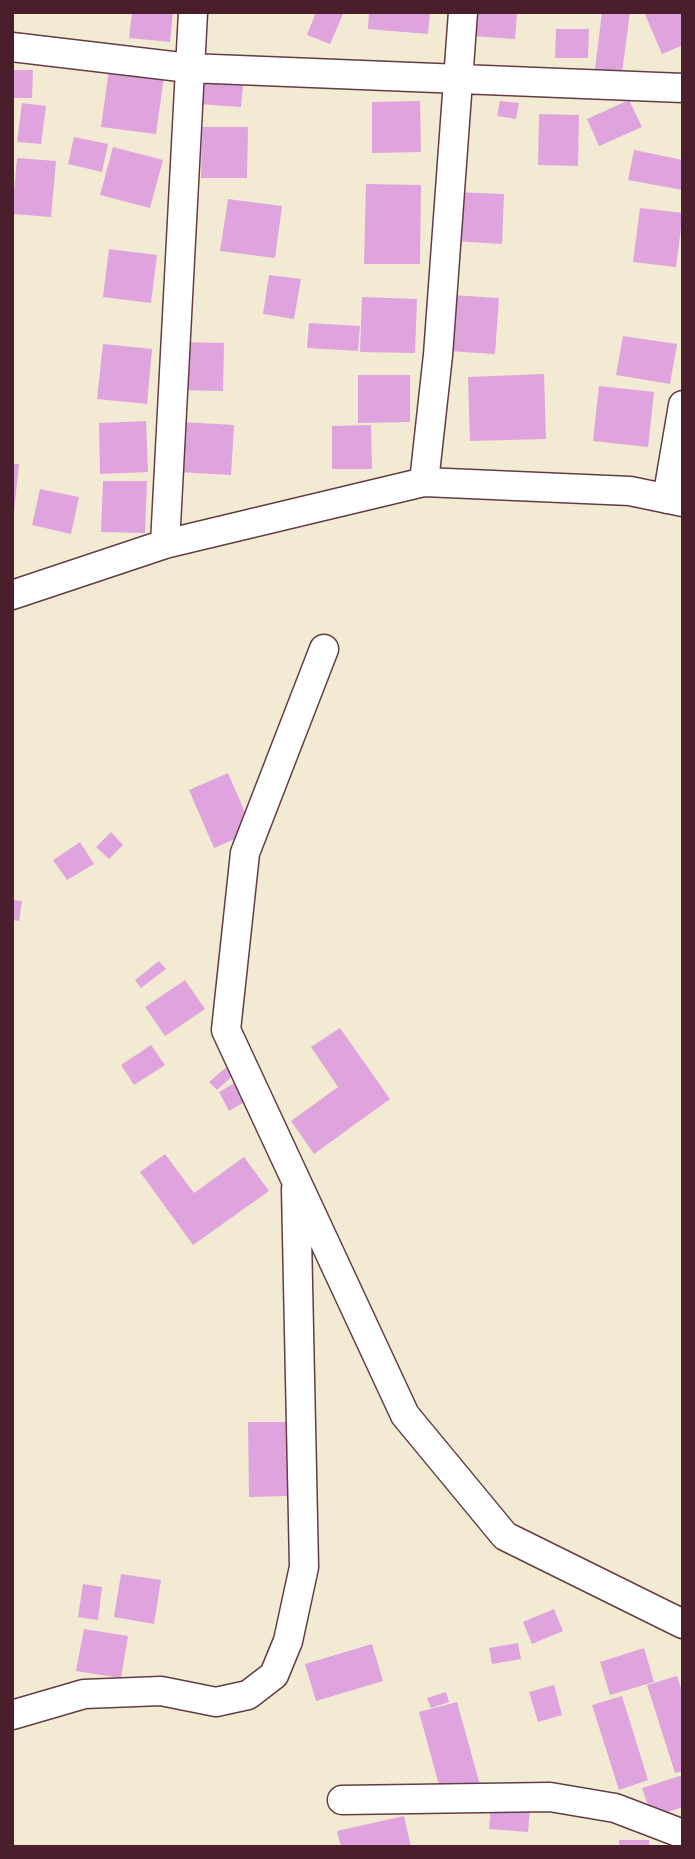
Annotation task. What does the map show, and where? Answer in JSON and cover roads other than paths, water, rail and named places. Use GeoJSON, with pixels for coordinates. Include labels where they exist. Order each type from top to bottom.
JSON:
{"type":"FeatureCollection","features":[{"type":"Feature","properties":{"kind":"street"},"geometry":{"type":"LineString","coordinates":[[165,544],[193,12]]}},
{"type":"Feature","properties":{"kind":"street"},"geometry":{"type":"LineString","coordinates":[[424,482],[438,355],[463,12]]}},
{"type":"Feature","properties":{"kind":"street"},"geometry":{"type":"LineString","coordinates":[[12,47],[189,68],[683,88]]}},
{"type":"Feature","properties":{"kind":"street"},"geometry":{"type":"LineString","coordinates":[[12,595],[165,544],[424,482],[630,491],[675,500],[683,405]]}},
{"type":"Feature","properties":{"kind":"street"},"geometry":{"type":"LineString","coordinates":[[324,649],[245,853],[226,1030],[405,1415],[505,1535],[683,1624]]}},
{"type":"Feature","properties":{"kind":"street"},"geometry":{"type":"LineString","coordinates":[[12,1715],[84,1694],[161,1691],[216,1702],[247,1695],[274,1675],[288,1641],[304,1567],[296,1181]]}},
{"type":"Feature","properties":{"kind":"street"},"geometry":{"type":"LineString","coordinates":[[342,1800],[550,1797],[615,1808],[683,1834]]}}]}
